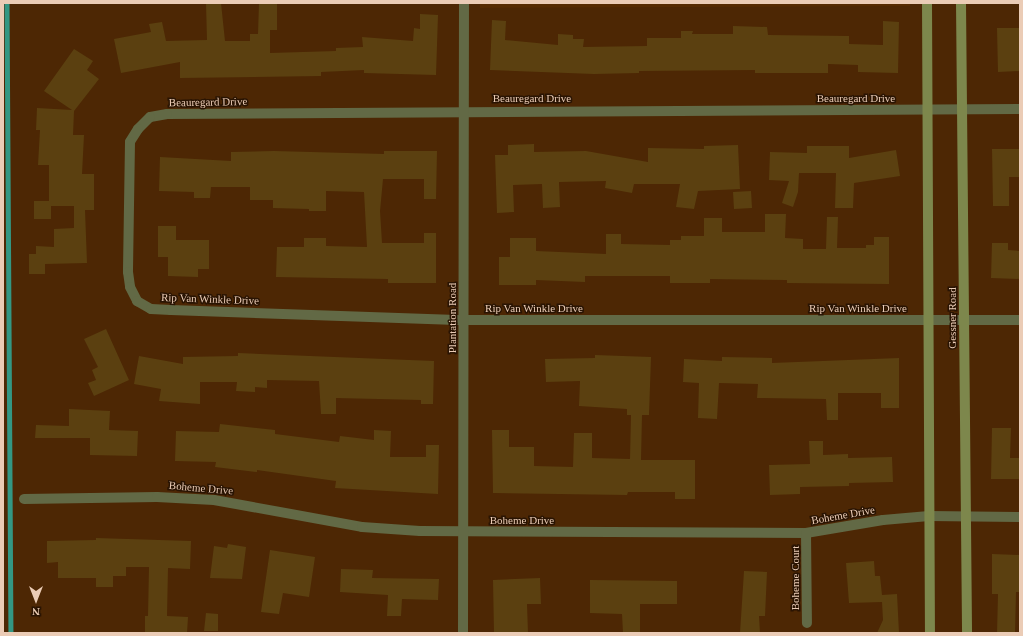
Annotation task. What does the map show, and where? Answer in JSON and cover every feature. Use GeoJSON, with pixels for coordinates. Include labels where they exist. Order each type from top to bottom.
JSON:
{"type":"FeatureCollection","features":[{"type":"Feature","properties":{"kind":"main road","name":"Gessner Road"},"geometry":{"type":"LineString","coordinates":[[927,3],[930,633]]}},
{"type":"Feature","properties":{"kind":"main road","name":"Gessner Road"},"geometry":{"type":"LineString","coordinates":[[961,3],[967,633]]}},
{"type":"Feature","properties":{"kind":"street","name":"Plantation Road"},"geometry":{"type":"LineString","coordinates":[[463,633],[464,3]]}},
{"type":"Feature","properties":{"kind":"street","name":"Beauregard Drive"},"geometry":{"type":"LineString","coordinates":[[129,215],[130,142],[138,129],[150,117],[167,114],[463,110],[928,110],[1020,108]]}},
{"type":"Feature","properties":{"kind":"street","name":"Rip Van Winkle Drive"},"geometry":{"type":"LineString","coordinates":[[129,215],[128,272],[130,287],[137,301],[151,308],[464,320],[1020,320]]}},
{"type":"Feature","properties":{"kind":"street","name":"Boheme Drive"},"geometry":{"type":"LineString","coordinates":[[24,499],[157,497],[214,500],[362,527],[462,532],[806,533],[883,520],[929,516],[1020,517]]}},
{"type":"Feature","properties":{"kind":"street","name":"Boheme Court"},"geometry":{"type":"LineString","coordinates":[[806,533],[807,624]]}},
{"type":"Feature","properties":{"kind":"shaded area"},"geometry":{"type":"Polygon","coordinates":[[[480,3],[910,3],[910,6],[480,8],[480,3]]]}},
{"type":"Feature","properties":{"kind":"building"},"geometry":{"type":"Polygon","coordinates":[[[206,3],[221,3],[225,41],[250,41],[250,34],[258,34],[259,3],[277,3],[277,30],[270,30],[270,53],[336,51],[336,48],[363,47],[362,37],[413,41],[414,28],[420,29],[420,14],[438,15],[436,75],[364,73],[364,70],[321,72],[321,76],[180,78],[180,62],[121,73],[114,39],[151,32],[149,24],[162,22],[166,41],[207,40],[206,3]]]}},
{"type":"Feature","properties":{"kind":"building"},"geometry":{"type":"Polygon","coordinates":[[[492,20],[506,21],[505,40],[558,45],[558,34],[573,35],[573,39],[584,39],[583,47],[647,46],[647,38],[681,38],[681,31],[693,31],[692,34],[733,34],[733,26],[767,27],[768,35],[849,36],[849,44],[883,45],[883,21],[899,22],[898,73],[858,72],[858,65],[828,64],[828,73],[755,73],[755,70],[639,71],[639,73],[594,74],[490,70],[492,20]]]}},
{"type":"Feature","properties":{"kind":"building"},"geometry":{"type":"Polygon","coordinates":[[[997,28],[1020,28],[1020,71],[998,72],[997,28]]]}},
{"type":"Feature","properties":{"kind":"building"},"geometry":{"type":"Polygon","coordinates":[[[74,49],[93,61],[87,70],[99,79],[74,111],[73,135],[84,135],[82,174],[94,174],[94,210],[85,210],[87,263],[45,264],[45,274],[29,274],[29,254],[36,254],[36,246],[54,247],[54,229],[74,228],[74,206],[51,206],[51,219],[34,219],[34,201],[49,201],[49,165],[38,165],[40,130],[36,130],[37,108],[72,110],[44,91],[74,49]]]}},
{"type":"Feature","properties":{"kind":"building"},"geometry":{"type":"Polygon","coordinates":[[[534,144],[534,152],[586,151],[648,162],[648,148],[704,149],[704,146],[738,145],[740,189],[698,191],[694,209],[676,207],[680,184],[634,184],[632,193],[605,188],[606,181],[559,182],[560,207],[543,208],[542,184],[513,185],[514,212],[497,213],[495,155],[508,155],[508,145],[534,144]]]}},
{"type":"Feature","properties":{"kind":"building"},"geometry":{"type":"Polygon","coordinates":[[[807,146],[849,146],[849,158],[896,150],[900,176],[854,183],[853,208],[835,208],[836,173],[799,173],[798,192],[793,207],[782,203],[789,181],[769,180],[770,152],[807,153],[807,146]]]}},
{"type":"Feature","properties":{"kind":"building"},"geometry":{"type":"Polygon","coordinates":[[[992,149],[1020,149],[1020,177],[1009,177],[1009,206],[993,206],[992,149]]]}},
{"type":"Feature","properties":{"kind":"building"},"geometry":{"type":"Polygon","coordinates":[[[274,151],[384,154],[384,151],[437,151],[436,199],[424,199],[424,179],[383,179],[380,211],[382,243],[424,243],[424,233],[436,233],[436,283],[388,283],[388,279],[276,277],[277,247],[304,247],[304,238],[326,238],[326,246],[367,247],[364,192],[326,191],[326,211],[309,211],[309,209],[273,208],[273,200],[250,200],[250,187],[211,187],[210,198],[194,198],[194,192],[159,191],[160,157],[231,161],[231,152],[274,151]]]}},
{"type":"Feature","properties":{"kind":"building"},"geometry":{"type":"Polygon","coordinates":[[[751,191],[752,208],[734,209],[733,192],[751,191]]]}},
{"type":"Feature","properties":{"kind":"building"},"geometry":{"type":"Polygon","coordinates":[[[765,214],[786,214],[785,238],[803,239],[803,249],[826,249],[827,217],[838,217],[837,248],[866,248],[866,245],[874,245],[874,237],[889,237],[889,284],[787,283],[787,280],[710,279],[710,283],[670,283],[670,276],[585,276],[585,282],[536,280],[536,285],[499,285],[499,257],[510,257],[510,238],[536,238],[536,251],[606,254],[606,234],[621,234],[621,244],[670,245],[670,240],[681,240],[681,236],[704,236],[704,218],[722,218],[722,232],[765,232],[765,214]]]}},
{"type":"Feature","properties":{"kind":"building"},"geometry":{"type":"Polygon","coordinates":[[[158,226],[176,226],[176,240],[209,240],[209,269],[198,269],[198,277],[168,276],[168,257],[158,257],[158,226]]]}},
{"type":"Feature","properties":{"kind":"building"},"geometry":{"type":"Polygon","coordinates":[[[992,243],[1008,243],[1008,250],[1020,251],[1020,279],[991,278],[992,243]]]}},
{"type":"Feature","properties":{"kind":"building"},"geometry":{"type":"Polygon","coordinates":[[[106,329],[129,380],[94,396],[88,383],[96,380],[92,370],[98,367],[84,339],[106,329]]]}},
{"type":"Feature","properties":{"kind":"building"},"geometry":{"type":"Polygon","coordinates":[[[238,353],[434,361],[433,404],[421,404],[421,400],[336,398],[336,414],[321,414],[319,381],[267,380],[267,388],[255,387],[255,392],[236,391],[237,382],[200,382],[200,404],[159,401],[161,389],[134,384],[139,356],[183,364],[183,357],[238,356],[238,353]]]}},
{"type":"Feature","properties":{"kind":"building"},"geometry":{"type":"Polygon","coordinates":[[[595,355],[651,357],[649,415],[642,415],[641,460],[695,460],[695,499],[675,499],[675,492],[628,492],[627,495],[493,493],[492,430],[509,430],[509,447],[534,447],[534,466],[573,467],[574,433],[592,433],[592,458],[630,459],[631,415],[627,415],[627,409],[579,406],[580,381],[546,382],[545,359],[595,358],[595,355]]]}},
{"type":"Feature","properties":{"kind":"building"},"geometry":{"type":"Polygon","coordinates":[[[722,357],[772,358],[772,363],[899,358],[899,408],[881,408],[881,393],[838,393],[838,420],[827,420],[826,399],[757,398],[758,384],[719,383],[717,419],[698,418],[699,383],[683,382],[684,359],[722,361],[722,357]]]}},
{"type":"Feature","properties":{"kind":"building"},"geometry":{"type":"Polygon","coordinates":[[[69,409],[110,411],[109,430],[138,431],[137,456],[90,455],[90,438],[35,438],[36,425],[69,426],[69,409]]]}},
{"type":"Feature","properties":{"kind":"building"},"geometry":{"type":"Polygon","coordinates":[[[220,424],[275,430],[275,434],[339,442],[340,436],[374,440],[374,430],[391,431],[390,457],[426,457],[426,445],[439,445],[438,494],[335,488],[336,481],[257,470],[257,472],[215,467],[216,462],[175,461],[176,431],[219,432],[220,424]]]}},
{"type":"Feature","properties":{"kind":"building"},"geometry":{"type":"Polygon","coordinates":[[[992,428],[1011,428],[1010,458],[1020,458],[1020,479],[991,479],[992,428]]]}},
{"type":"Feature","properties":{"kind":"building"},"geometry":{"type":"Polygon","coordinates":[[[809,441],[823,441],[823,455],[848,454],[848,458],[892,457],[893,482],[849,483],[849,486],[800,487],[800,494],[770,495],[769,465],[810,464],[809,441]]]}},
{"type":"Feature","properties":{"kind":"building"},"geometry":{"type":"Polygon","coordinates":[[[96,538],[191,541],[190,569],[168,568],[167,616],[188,617],[187,633],[145,633],[145,616],[148,616],[149,567],[126,567],[126,576],[113,576],[113,587],[96,587],[96,578],[58,578],[58,562],[47,563],[47,541],[96,540],[96,538]]]}},
{"type":"Feature","properties":{"kind":"building"},"geometry":{"type":"Polygon","coordinates":[[[228,544],[246,547],[242,579],[210,578],[214,546],[227,548],[228,544]]]}},
{"type":"Feature","properties":{"kind":"building"},"geometry":{"type":"Polygon","coordinates":[[[270,550],[315,557],[309,597],[283,593],[279,614],[261,612],[270,550]]]}},
{"type":"Feature","properties":{"kind":"building"},"geometry":{"type":"Polygon","coordinates":[[[992,554],[1020,555],[1020,592],[1016,592],[1015,633],[997,633],[998,594],[992,594],[992,554]]]}},
{"type":"Feature","properties":{"kind":"building"},"geometry":{"type":"Polygon","coordinates":[[[874,561],[875,576],[880,576],[882,595],[897,594],[899,633],[877,633],[883,620],[882,602],[849,603],[846,563],[874,561]]]}},
{"type":"Feature","properties":{"kind":"building"},"geometry":{"type":"Polygon","coordinates":[[[341,569],[373,570],[372,578],[439,579],[438,600],[402,599],[401,616],[387,616],[388,595],[340,592],[341,569]]]}},
{"type":"Feature","properties":{"kind":"building"},"geometry":{"type":"Polygon","coordinates":[[[744,571],[767,572],[765,616],[759,616],[760,633],[740,633],[744,571]]]}},
{"type":"Feature","properties":{"kind":"building"},"geometry":{"type":"Polygon","coordinates":[[[540,578],[541,604],[527,604],[528,633],[494,633],[493,580],[540,578]]]}},
{"type":"Feature","properties":{"kind":"building"},"geometry":{"type":"Polygon","coordinates":[[[590,580],[677,581],[677,604],[640,604],[640,633],[623,633],[622,614],[590,613],[590,580]]]}},
{"type":"Feature","properties":{"kind":"building"},"geometry":{"type":"Polygon","coordinates":[[[206,613],[218,614],[218,631],[204,631],[206,613]]]}},
{"type":"Feature","properties":{"kind":"waterway"},"geometry":{"type":"LineString","coordinates":[[7,3],[11,633]]}}]}
